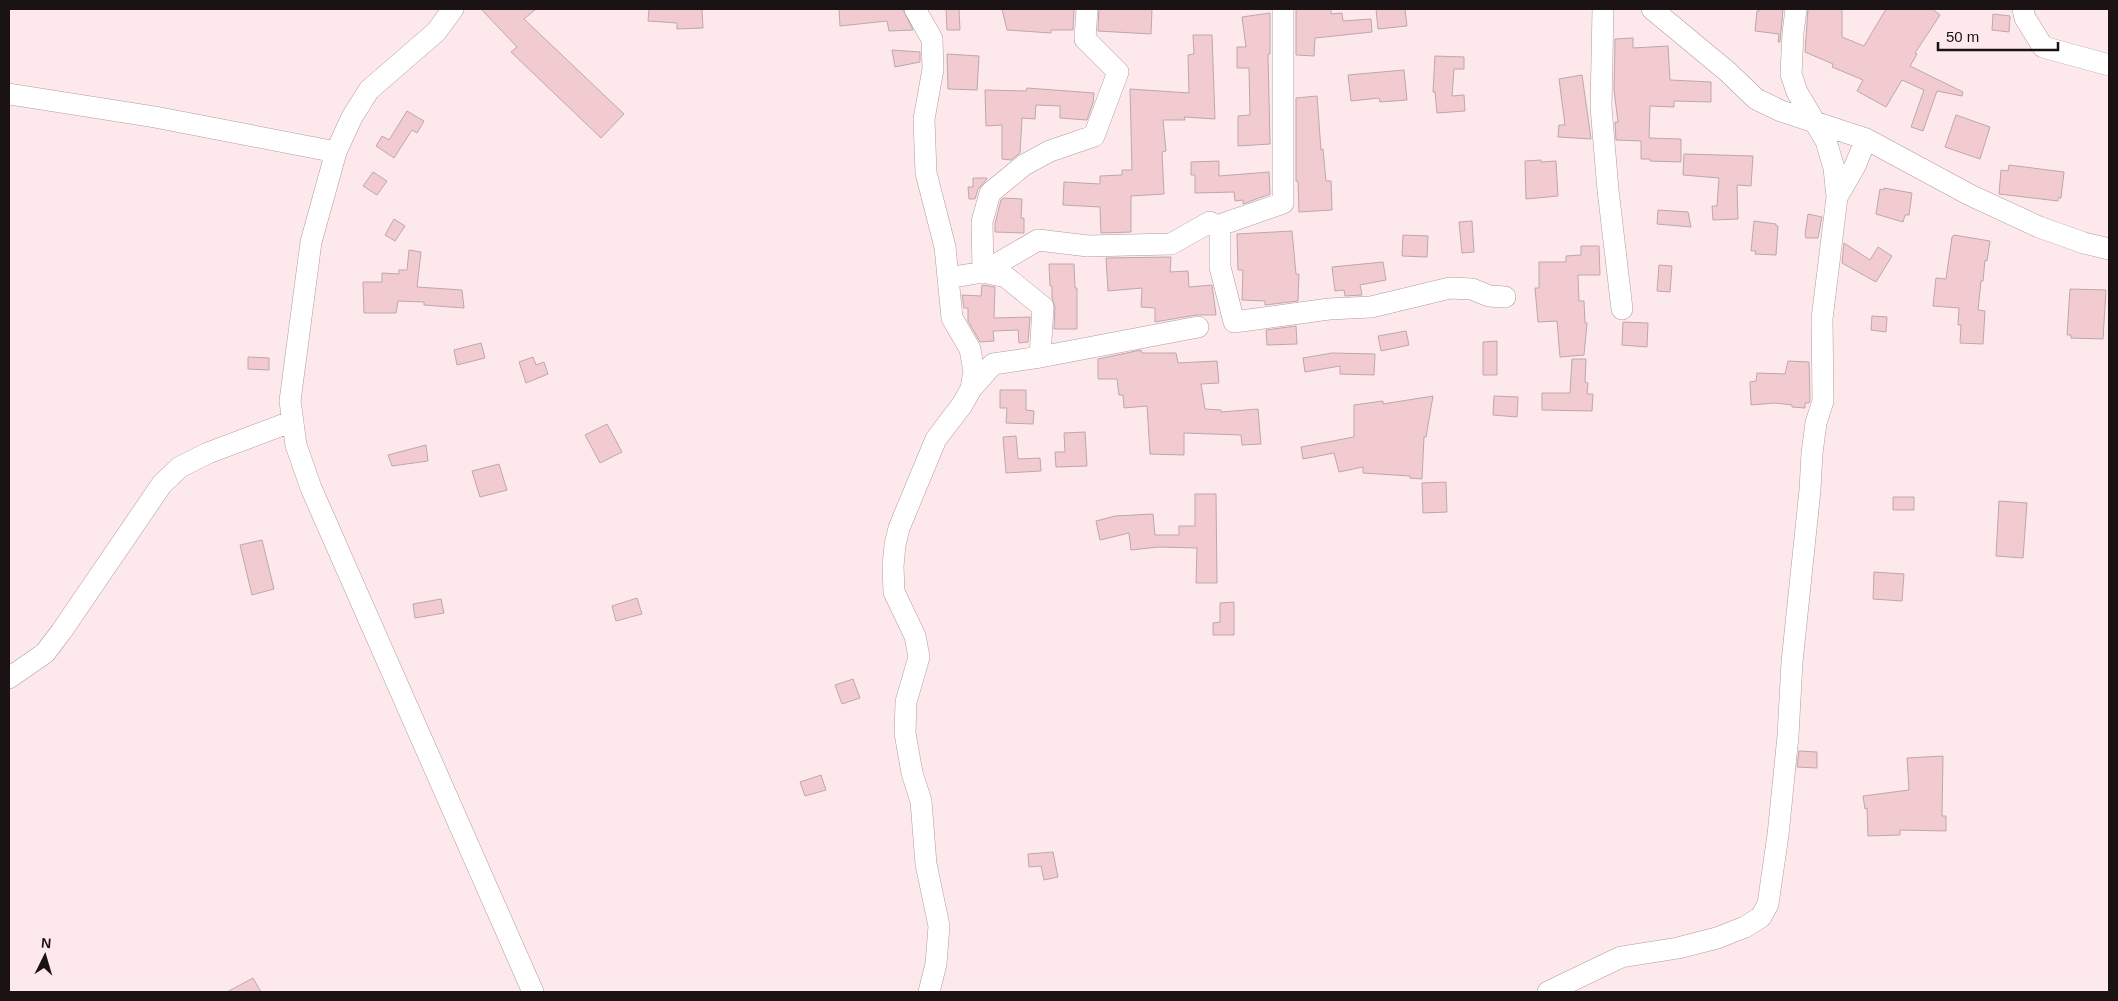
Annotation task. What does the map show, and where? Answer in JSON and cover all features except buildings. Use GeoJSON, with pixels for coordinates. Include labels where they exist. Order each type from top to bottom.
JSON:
{"type":"FeatureCollection","features":[{"type":"Feature","properties":{"kind":"street"},"geometry":{"type":"LineString","coordinates":[[453,9],[436,32],[369,90],[352,117],[336,152],[311,242],[290,401],[296,445],[311,488],[533,992]]}},
{"type":"Feature","properties":{"kind":"street"},"geometry":{"type":"LineString","coordinates":[[915,9],[932,38],[933,69],[924,119],[926,173],[946,248],[952,318],[970,349],[974,371],[971,389]]}},
{"type":"Feature","properties":{"kind":"street"},"geometry":{"type":"LineString","coordinates":[[983,272],[982,222],[990,193],[1024,165],[1050,152],[1094,136],[1118,72],[1085,39],[1087,9]]}},
{"type":"Feature","properties":{"kind":"street"},"geometry":{"type":"LineString","coordinates":[[1283,9],[1283,204],[1220,225],[1220,267],[1234,322],[1329,309],[1371,307],[1450,288],[1472,289],[1489,296],[1505,297]]}},
{"type":"Feature","properties":{"kind":"street"},"geometry":{"type":"LineString","coordinates":[[1603,9],[1601,107],[1608,190],[1622,309]]}},
{"type":"Feature","properties":{"kind":"street"},"geometry":{"type":"LineString","coordinates":[[1652,9],[1728,72],[1756,99],[1781,111],[1866,139],[1970,195],[2039,227],[2084,243],[2109,249]]}},
{"type":"Feature","properties":{"kind":"street"},"geometry":{"type":"LineString","coordinates":[[1548,992],[1621,957],[1678,948],[1717,938],[1745,927],[1761,917],[1768,904],[1778,835],[1787,746],[1792,662],[1810,490],[1812,452],[1816,423],[1823,402],[1822,319],[1837,197],[1834,168],[1826,141],[1797,92],[1791,74],[1792,33],[1796,9]]}},
{"type":"Feature","properties":{"kind":"street"},"geometry":{"type":"LineString","coordinates":[[2023,9],[2025,18],[2043,47],[2107,70]]}},
{"type":"Feature","properties":{"kind":"street"},"geometry":{"type":"LineString","coordinates":[[9,94],[155,117],[336,152]]}},
{"type":"Feature","properties":{"kind":"street"},"geometry":{"type":"LineString","coordinates":[[1837,197],[1855,166],[1866,139]]}},
{"type":"Feature","properties":{"kind":"street"},"geometry":{"type":"LineString","coordinates":[[948,278],[983,272],[1038,240],[1088,246],[1171,244],[1210,222]]}},
{"type":"Feature","properties":{"kind":"street"},"geometry":{"type":"LineString","coordinates":[[983,272],[1006,277],[1043,307],[1040,357]]}},
{"type":"Feature","properties":{"kind":"street"},"geometry":{"type":"LineString","coordinates":[[929,992],[936,964],[939,926],[926,864],[921,801],[912,773],[905,733],[906,702],[919,657],[915,636],[894,592],[893,566],[899,528],[936,439],[962,405],[971,389],[993,364],[1198,327]]}},
{"type":"Feature","properties":{"kind":"street"},"geometry":{"type":"LineString","coordinates":[[9,678],[45,653],[80,606],[162,484],[180,467],[208,453],[293,420]]}}]}
